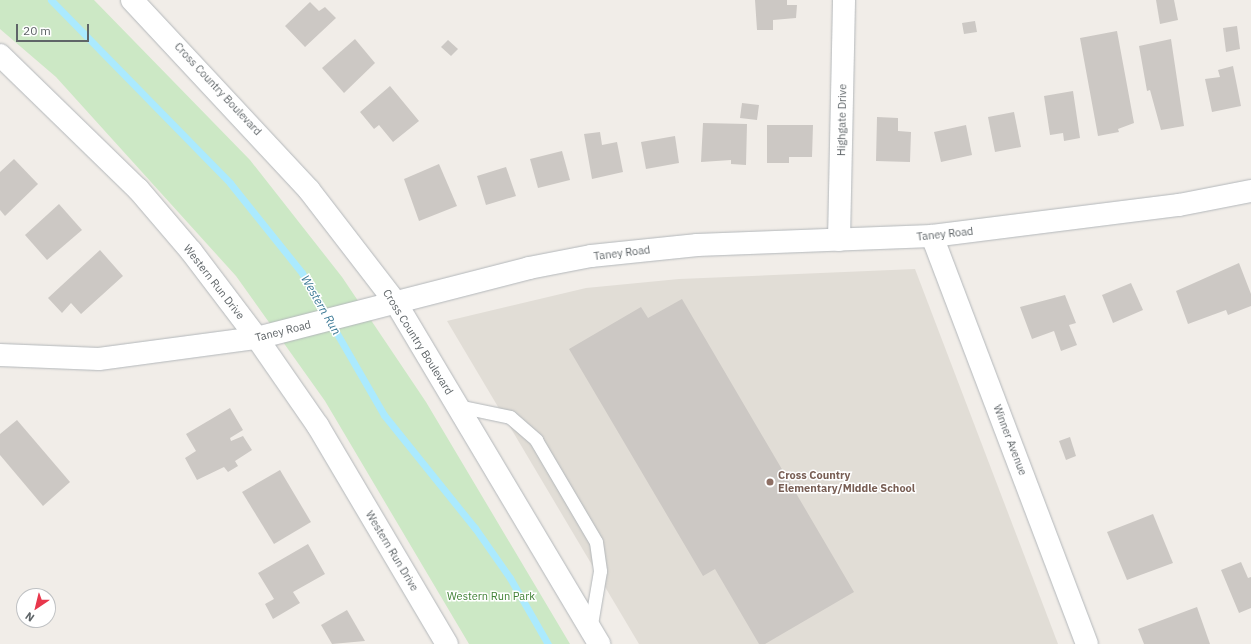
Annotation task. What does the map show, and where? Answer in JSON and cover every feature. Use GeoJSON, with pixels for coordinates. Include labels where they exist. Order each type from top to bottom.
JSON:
{"type":"FeatureCollection","features":[{"type":"Feature","properties":{"kind":"street","name":"Cross Country Boulevard"},"geometry":{"type":"LineString","coordinates":[[132,0],[309,190],[396,303],[594,637]]}},
{"type":"Feature","properties":{"kind":"street","name":"Highgate Drive"},"geometry":{"type":"LineString","coordinates":[[839,240],[844,0]]}},
{"type":"Feature","properties":{"kind":"street","name":"Western Run Drive"},"geometry":{"type":"LineString","coordinates":[[0,55],[138,189],[191,251],[257,338],[318,426],[447,644]]}},
{"type":"Feature","properties":{"kind":"street","name":"Taney Road"},"geometry":{"type":"LineString","coordinates":[[0,355],[99,359],[257,338],[356,312],[591,256],[697,245],[932,236],[1179,205],[1251,191]]}},
{"type":"Feature","properties":{"kind":"street","name":"Winner Avenue"},"geometry":{"type":"LineString","coordinates":[[932,236],[1087,644]]}},
{"type":"Feature","properties":{"kind":"lane"},"geometry":{"type":"LineString","coordinates":[[458,406],[510,417],[536,440],[596,542],[600,571],[594,637]]}},
{"type":"Feature","properties":{"kind":"shaded area","name":"Cross Country Elementary/Middle School"},"geometry":{"type":"Polygon","coordinates":[[[915,269],[1058,644],[639,644],[447,321],[586,288],[679,279],[915,269]]]}},
{"type":"Feature","properties":{"kind":"green space","name":"Western Run Park"},"geometry":{"type":"Polygon","coordinates":[[[0,0],[94,0],[250,160],[342,277],[426,402],[570,644],[469,644],[325,401],[236,276],[56,77],[0,29],[0,0]]]}},
{"type":"Feature","properties":{"kind":"building"},"geometry":{"type":"Polygon","coordinates":[[[755,0],[787,0],[787,5],[797,5],[796,18],[773,20],[773,30],[757,30],[755,0]]]}},
{"type":"Feature","properties":{"kind":"building"},"geometry":{"type":"Polygon","coordinates":[[[1156,0],[1174,0],[1178,20],[1160,24],[1156,0]]]}},
{"type":"Feature","properties":{"kind":"building"},"geometry":{"type":"Polygon","coordinates":[[[310,2],[319,11],[325,7],[336,18],[305,47],[285,26],[310,2]]]}},
{"type":"Feature","properties":{"kind":"building"},"geometry":{"type":"Polygon","coordinates":[[[975,21],[977,32],[964,34],[962,23],[975,21]]]}},
{"type":"Feature","properties":{"kind":"building"},"geometry":{"type":"Polygon","coordinates":[[[1237,26],[1240,49],[1226,52],[1223,28],[1237,26]]]}},
{"type":"Feature","properties":{"kind":"building"},"geometry":{"type":"Polygon","coordinates":[[[1117,31],[1134,123],[1118,129],[1119,132],[1098,136],[1080,38],[1117,31]]]}},
{"type":"Feature","properties":{"kind":"building"},"geometry":{"type":"Polygon","coordinates":[[[355,39],[375,63],[344,93],[322,68],[355,39]]]}},
{"type":"Feature","properties":{"kind":"building"},"geometry":{"type":"Polygon","coordinates":[[[1171,39],[1184,126],[1161,130],[1150,90],[1147,91],[1139,46],[1171,39]]]}},
{"type":"Feature","properties":{"kind":"building"},"geometry":{"type":"Polygon","coordinates":[[[448,40],[458,49],[451,56],[441,47],[448,40]]]}},
{"type":"Feature","properties":{"kind":"building"},"geometry":{"type":"Polygon","coordinates":[[[1233,66],[1241,106],[1212,112],[1205,79],[1220,77],[1218,70],[1233,66]]]}},
{"type":"Feature","properties":{"kind":"building"},"geometry":{"type":"Polygon","coordinates":[[[390,86],[419,121],[393,142],[379,125],[374,129],[360,112],[390,86]]]}},
{"type":"Feature","properties":{"kind":"building"},"geometry":{"type":"Polygon","coordinates":[[[1073,91],[1080,138],[1064,141],[1063,133],[1050,135],[1044,96],[1073,91]]]}},
{"type":"Feature","properties":{"kind":"building"},"geometry":{"type":"Polygon","coordinates":[[[742,103],[759,105],[757,120],[740,118],[742,103]]]}},
{"type":"Feature","properties":{"kind":"building"},"geometry":{"type":"Polygon","coordinates":[[[1014,112],[1021,147],[995,152],[988,117],[1014,112]]]}},
{"type":"Feature","properties":{"kind":"building"},"geometry":{"type":"Polygon","coordinates":[[[877,117],[898,118],[898,131],[911,132],[910,162],[876,161],[877,117]]]}},
{"type":"Feature","properties":{"kind":"building"},"geometry":{"type":"Polygon","coordinates":[[[703,123],[747,124],[746,165],[731,164],[731,160],[701,162],[703,123]]]}},
{"type":"Feature","properties":{"kind":"building"},"geometry":{"type":"Polygon","coordinates":[[[767,125],[813,125],[812,157],[789,157],[789,163],[767,163],[767,125]]]}},
{"type":"Feature","properties":{"kind":"building"},"geometry":{"type":"Polygon","coordinates":[[[966,125],[972,155],[941,162],[934,132],[966,125]]]}},
{"type":"Feature","properties":{"kind":"building"},"geometry":{"type":"Polygon","coordinates":[[[600,132],[602,145],[617,142],[623,172],[592,179],[584,134],[600,132]]]}},
{"type":"Feature","properties":{"kind":"building"},"geometry":{"type":"Polygon","coordinates":[[[675,136],[679,163],[646,169],[641,142],[675,136]]]}},
{"type":"Feature","properties":{"kind":"building"},"geometry":{"type":"Polygon","coordinates":[[[562,151],[570,180],[538,188],[530,159],[562,151]]]}},
{"type":"Feature","properties":{"kind":"building"},"geometry":{"type":"Polygon","coordinates":[[[14,159],[38,184],[5,216],[0,210],[0,172],[14,159]]]}},
{"type":"Feature","properties":{"kind":"building"},"geometry":{"type":"Polygon","coordinates":[[[439,164],[457,206],[419,221],[404,179],[439,164]]]}},
{"type":"Feature","properties":{"kind":"building"},"geometry":{"type":"Polygon","coordinates":[[[506,167],[516,196],[486,205],[477,176],[506,167]]]}},
{"type":"Feature","properties":{"kind":"building"},"geometry":{"type":"Polygon","coordinates":[[[59,204],[82,230],[47,260],[25,235],[59,204]]]}},
{"type":"Feature","properties":{"kind":"building"},"geometry":{"type":"Polygon","coordinates":[[[100,250],[123,276],[81,314],[71,303],[62,313],[48,298],[100,250]]]}},
{"type":"Feature","properties":{"kind":"building"},"geometry":{"type":"Polygon","coordinates":[[[1239,263],[1251,294],[1251,306],[1228,315],[1226,310],[1188,324],[1176,291],[1239,263]]]}},
{"type":"Feature","properties":{"kind":"building"},"geometry":{"type":"Polygon","coordinates":[[[1131,283],[1143,310],[1113,323],[1102,295],[1131,283]]]}},
{"type":"Feature","properties":{"kind":"building"},"geometry":{"type":"Polygon","coordinates":[[[1065,295],[1076,323],[1069,325],[1077,345],[1061,351],[1054,331],[1032,339],[1020,307],[1065,295]]]}},
{"type":"Feature","properties":{"kind":"building"},"geometry":{"type":"Polygon","coordinates":[[[682,299],[854,592],[765,644],[759,644],[715,569],[703,576],[569,349],[641,307],[648,318],[682,299]]]}},
{"type":"Feature","properties":{"kind":"building"},"geometry":{"type":"Polygon","coordinates":[[[230,408],[243,430],[230,438],[231,441],[243,436],[252,450],[235,461],[238,466],[228,472],[224,467],[197,480],[185,458],[196,451],[186,434],[230,408]]]}},
{"type":"Feature","properties":{"kind":"building"},"geometry":{"type":"Polygon","coordinates":[[[17,420],[70,482],[43,506],[0,455],[0,434],[17,420]]]}},
{"type":"Feature","properties":{"kind":"building"},"geometry":{"type":"Polygon","coordinates":[[[1070,437],[1076,456],[1066,460],[1059,441],[1070,437]]]}},
{"type":"Feature","properties":{"kind":"building"},"geometry":{"type":"Polygon","coordinates":[[[280,470],[311,522],[274,544],[242,492],[280,470]]]}},
{"type":"Feature","properties":{"kind":"building"},"geometry":{"type":"Polygon","coordinates":[[[1153,514],[1173,563],[1127,580],[1107,532],[1153,514]]]}},
{"type":"Feature","properties":{"kind":"building"},"geometry":{"type":"Polygon","coordinates":[[[308,544],[325,574],[293,592],[300,603],[273,619],[265,604],[274,599],[258,573],[308,544]]]}},
{"type":"Feature","properties":{"kind":"building"},"geometry":{"type":"Polygon","coordinates":[[[1241,562],[1248,578],[1251,577],[1251,608],[1239,613],[1221,570],[1241,562]]]}},
{"type":"Feature","properties":{"kind":"building"},"geometry":{"type":"Polygon","coordinates":[[[1197,607],[1210,644],[1144,644],[1138,629],[1197,607]]]}},
{"type":"Feature","properties":{"kind":"building"},"geometry":{"type":"Polygon","coordinates":[[[347,610],[365,641],[332,644],[321,625],[347,610]]]}},
{"type":"Feature","properties":{"kind":"waterway","name":"Western Run"},"geometry":{"type":"LineString","coordinates":[[51,0],[230,183],[302,273],[384,415],[475,528],[510,578],[548,644]]}},
{"type":"Feature","properties":{"kind":"place","name":"Cross Country Elementary/Middle School"},"geometry":{"type":"Point","coordinates":[770,482]}}]}
